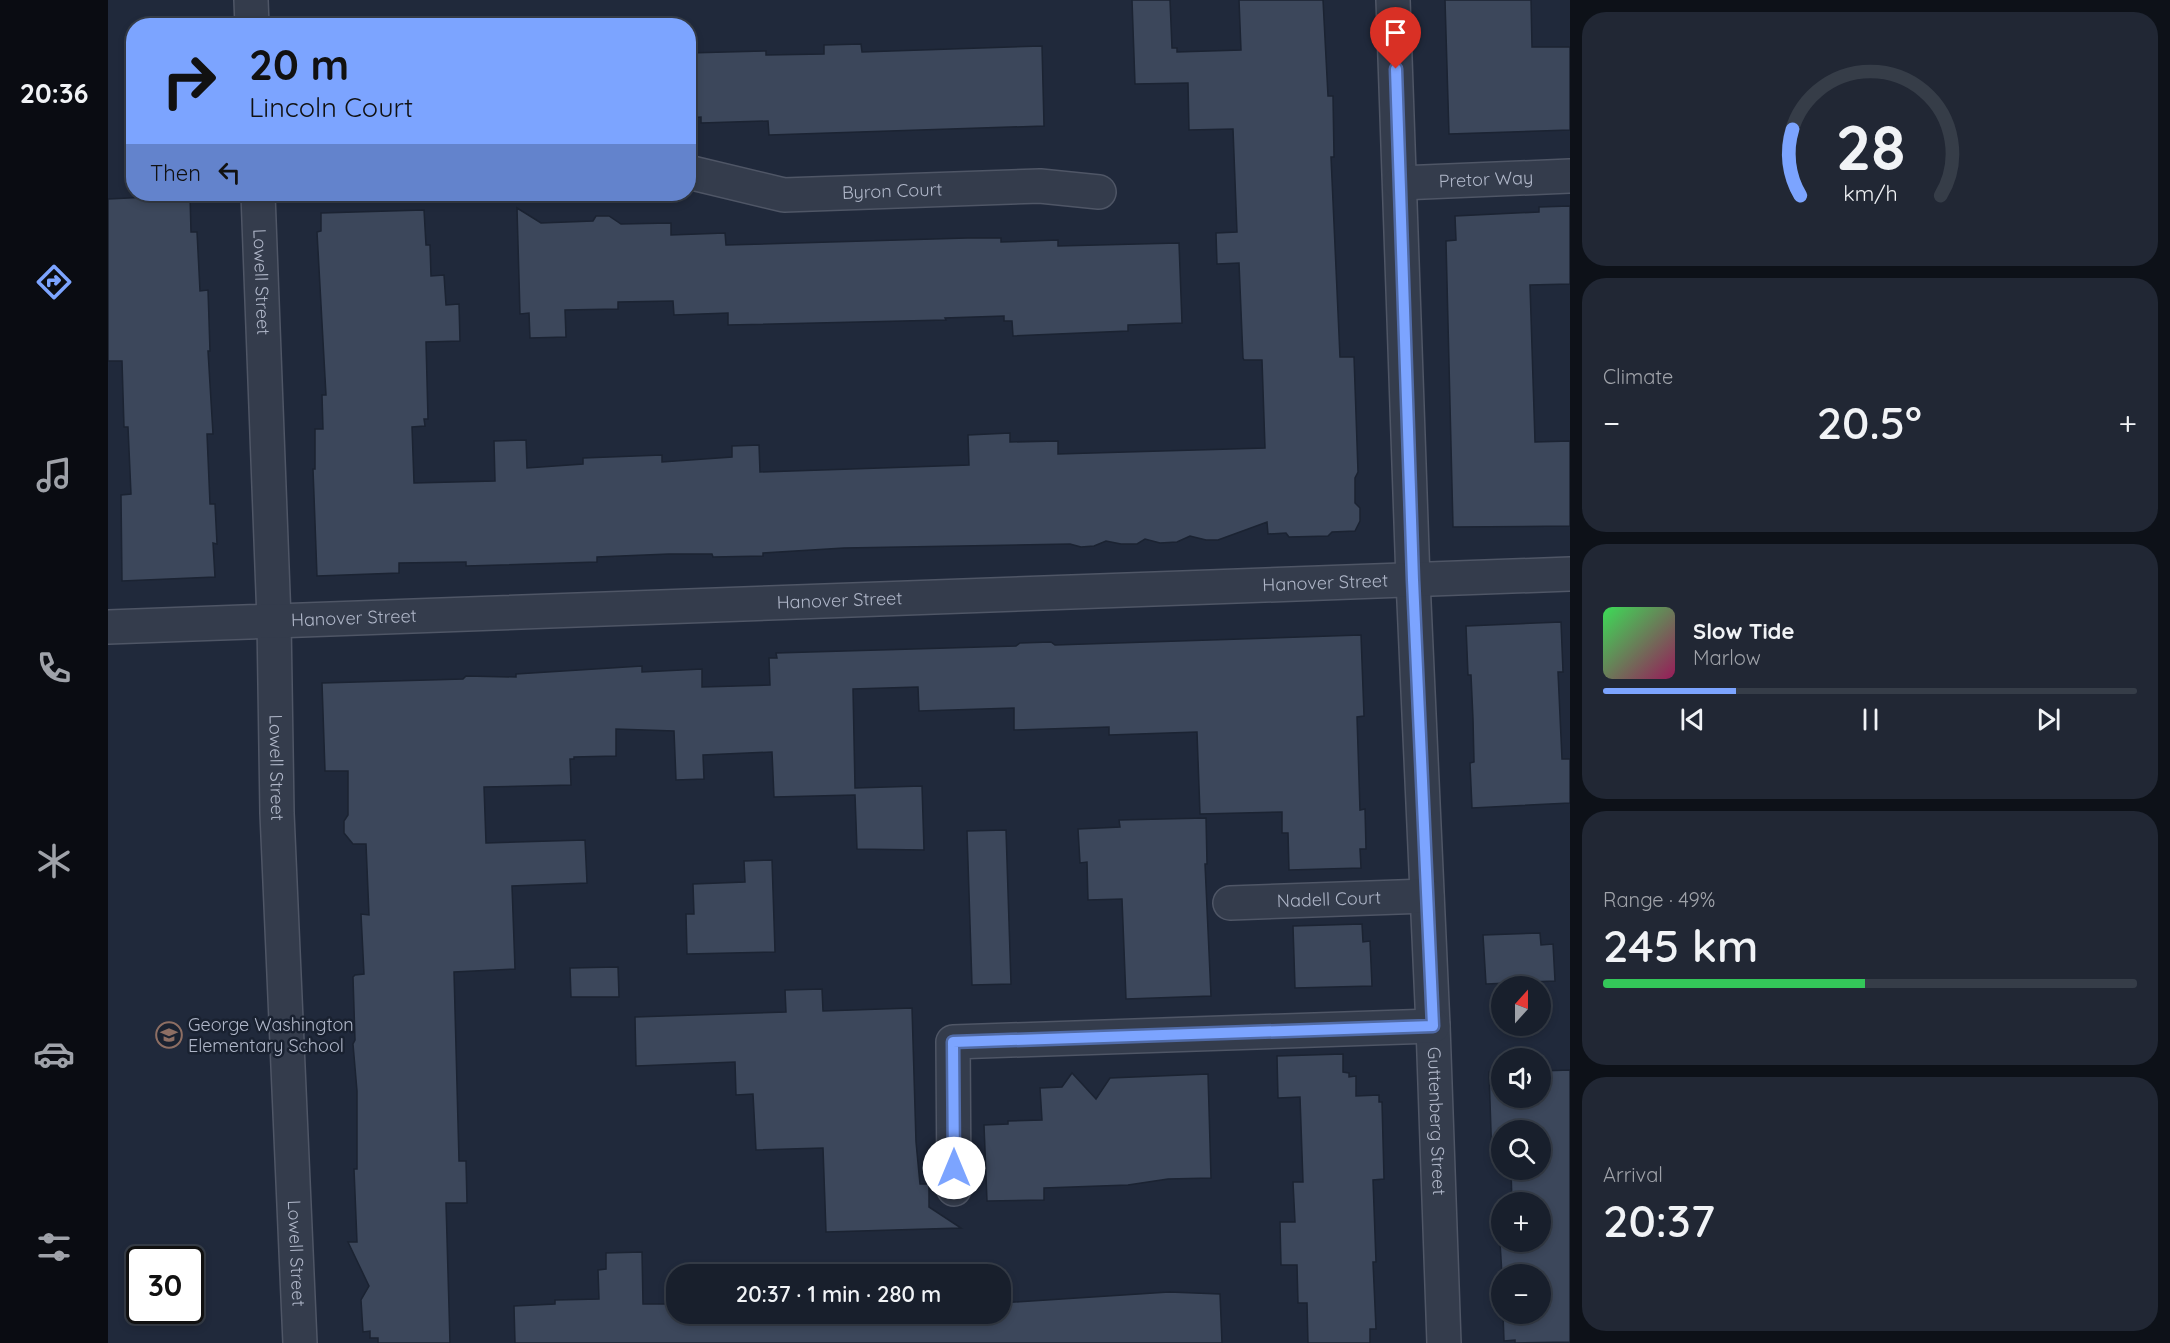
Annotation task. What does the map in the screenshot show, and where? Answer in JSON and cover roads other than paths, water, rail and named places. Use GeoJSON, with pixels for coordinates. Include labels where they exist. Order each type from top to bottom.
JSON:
{"type":"FeatureCollection","features":[{"type":"Feature","properties":{"kind":"street"},"geometry":{"type":"LineString","coordinates":[[251,0],[252,18]]}},
{"type":"Feature","properties":{"kind":"street","name":"Guttenberg Street"},"geometry":{"type":"LineString","coordinates":[[1393,0],[1413,580],[1433,1026],[1444,1343]]}},
{"type":"Feature","properties":{"kind":"street","name":"Byron Court"},"geometry":{"type":"LineString","coordinates":[[696,174],[784,195],[1040,186],[1099,192]]}},
{"type":"Feature","properties":{"kind":"street","name":"Pretor Way"},"geometry":{"type":"LineString","coordinates":[[1400,183],[1570,176]]}},
{"type":"Feature","properties":{"kind":"street","name":"Lowell Street"},"geometry":{"type":"LineString","coordinates":[[258,201],[274,620],[278,813],[300,1343]]}},
{"type":"Feature","properties":{"kind":"street","name":"Hanover Street"},"geometry":{"type":"LineString","coordinates":[[108,627],[1570,574]]}},
{"type":"Feature","properties":{"kind":"street","name":"Nadell Court"},"geometry":{"type":"LineString","coordinates":[[1230,903],[1427,896]]}},
{"type":"Feature","properties":{"kind":"street"},"geometry":{"type":"LineString","coordinates":[[954,1189],[953,1042],[1433,1026]]}},
{"type":"Feature","properties":{"kind":"place","name":"George Washington Elementary School"},"geometry":{"type":"Point","coordinates":[169,1035]}}]}
